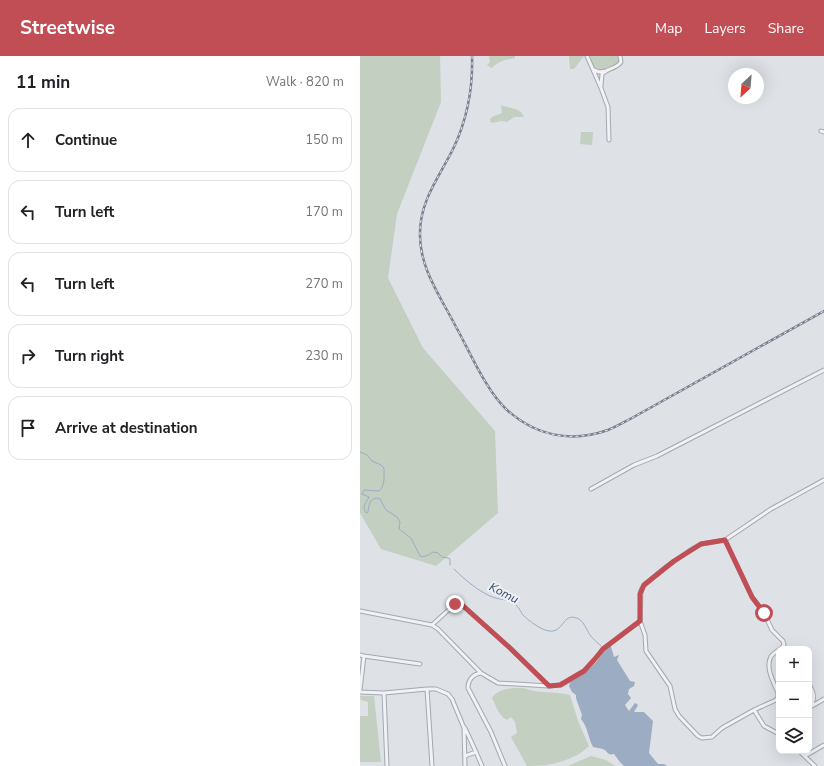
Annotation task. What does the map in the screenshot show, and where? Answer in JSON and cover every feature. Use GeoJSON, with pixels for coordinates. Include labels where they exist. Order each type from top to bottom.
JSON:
{"type":"FeatureCollection","features":[{"type":"Feature","properties":{"kind":"street"},"geometry":{"type":"LineString","coordinates":[[587,56],[608,107],[609,140]]}},
{"type":"Feature","properties":{"kind":"street"},"geometry":{"type":"LineString","coordinates":[[593,70],[599,72],[618,67],[621,62],[620,56]]}},
{"type":"Feature","properties":{"kind":"street"},"geometry":{"type":"LineString","coordinates":[[601,88],[602,74],[606,71]]}},
{"type":"Feature","properties":{"kind":"street"},"geometry":{"type":"LineString","coordinates":[[591,489],[634,465],[664,452],[824,370]]}},
{"type":"Feature","properties":{"kind":"street"},"geometry":{"type":"LineString","coordinates":[[776,652],[769,659],[769,666],[778,697],[776,700],[754,710],[722,728],[712,737],[702,738],[698,736],[679,716],[675,709],[670,686],[646,651],[645,635],[640,621],[640,594],[644,585],[674,561],[701,544],[725,540],[771,509],[824,480]]}},
{"type":"Feature","properties":{"kind":"street"},"geometry":{"type":"LineString","coordinates":[[725,540],[752,597],[764,613],[772,630],[783,641],[784,645]]}},
{"type":"Feature","properties":{"kind":"street"},"geometry":{"type":"LineString","coordinates":[[432,625],[455,604],[461,604],[510,648],[549,686]]}},
{"type":"Feature","properties":{"kind":"street"},"geometry":{"type":"LineString","coordinates":[[360,611],[432,625],[438,629],[481,673],[498,683],[549,686],[560,685],[584,671],[603,649],[640,621]]}},
{"type":"Feature","properties":{"kind":"street"},"geometry":{"type":"LineString","coordinates":[[420,664],[362,656],[360,691],[384,693],[436,689],[448,694],[452,698],[482,766]]}},
{"type":"Feature","properties":{"kind":"street"},"geometry":{"type":"LineString","coordinates":[[481,673],[473,676],[468,684],[468,688],[491,732],[505,766]]}},
{"type":"Feature","properties":{"kind":"street"},"geometry":{"type":"LineString","coordinates":[[427,689],[432,766]]}},
{"type":"Feature","properties":{"kind":"street"},"geometry":{"type":"LineString","coordinates":[[812,692],[814,697],[812,703]]}},
{"type":"Feature","properties":{"kind":"street"},"geometry":{"type":"LineString","coordinates":[[384,693],[387,766]]}},
{"type":"Feature","properties":{"kind":"street"},"geometry":{"type":"LineString","coordinates":[[812,705],[824,699]]}},
{"type":"Feature","properties":{"kind":"street"},"geometry":{"type":"LineString","coordinates":[[754,710],[764,726],[776,732]]}},
{"type":"Feature","properties":{"kind":"street"},"geometry":{"type":"LineString","coordinates":[[464,728],[465,766]]}},
{"type":"Feature","properties":{"kind":"street"},"geometry":{"type":"LineString","coordinates":[[805,756],[824,745]]}},
{"type":"Feature","properties":{"kind":"street"},"geometry":{"type":"LineString","coordinates":[[465,756],[476,752]]}},
{"type":"Feature","properties":{"kind":"street"},"geometry":{"type":"LineString","coordinates":[[803,754],[815,766]]}},
{"type":"Feature","properties":{"kind":"green space"},"geometry":{"type":"Polygon","coordinates":[[[360,56],[440,56],[441,102],[397,214],[388,278],[423,348],[495,431],[498,513],[436,566],[381,549],[360,513],[360,56]]]}},
{"type":"Feature","properties":{"kind":"green space"},"geometry":{"type":"Polygon","coordinates":[[[489,56],[515,56],[515,58],[499,62],[492,68],[487,65],[490,62],[489,56]]]}},
{"type":"Feature","properties":{"kind":"green space"},"geometry":{"type":"Polygon","coordinates":[[[569,56],[584,56],[574,69],[570,69],[569,56]]]}},
{"type":"Feature","properties":{"kind":"green space"},"geometry":{"type":"Polygon","coordinates":[[[588,56],[619,56],[620,62],[619,64],[600,71],[594,69],[588,56]]]}},
{"type":"Feature","properties":{"kind":"green space"},"geometry":{"type":"Polygon","coordinates":[[[501,105],[520,111],[524,117],[514,117],[507,122],[502,121],[491,123],[490,120],[492,117],[502,113],[501,105]]]}},
{"type":"Feature","properties":{"kind":"green space"},"geometry":{"type":"Polygon","coordinates":[[[581,132],[593,132],[592,145],[580,144],[581,132]]]}},
{"type":"Feature","properties":{"kind":"green space"},"geometry":{"type":"Polygon","coordinates":[[[523,688],[534,691],[570,695],[578,721],[589,746],[576,756],[560,762],[527,766],[511,737],[517,733],[515,722],[511,717],[507,720],[502,716],[492,698],[502,690],[523,688]]]}},
{"type":"Feature","properties":{"kind":"green space"},"geometry":{"type":"Polygon","coordinates":[[[360,696],[374,696],[381,762],[360,762],[360,716],[368,716],[368,702],[361,700],[360,696]]]}},
{"type":"Feature","properties":{"kind":"green space"},"geometry":{"type":"Polygon","coordinates":[[[591,756],[606,760],[615,766],[568,766],[591,756]]]}},
{"type":"Feature","properties":{"kind":"water"},"geometry":{"type":"Polygon","coordinates":[[[610,643],[614,657],[619,655],[617,660],[630,681],[635,682],[634,686],[629,689],[628,694],[631,698],[625,705],[629,711],[635,703],[638,705],[634,712],[644,712],[653,721],[649,753],[658,764],[664,764],[667,766],[624,766],[614,754],[609,754],[603,749],[593,747],[591,744],[585,725],[581,719],[582,715],[576,695],[572,692],[569,686],[571,681],[585,673],[600,653],[610,643]]]}},
{"type":"Feature","properties":{"kind":"waterway","name":"Komu"},"geometry":{"type":"LineString","coordinates":[[360,452],[367,455],[372,461],[384,468],[382,488],[379,491],[364,490],[362,494],[369,497],[364,506],[366,513],[368,512],[371,501],[377,498],[380,499],[386,510],[397,517],[400,522],[399,529],[411,538],[420,556],[425,556],[433,552],[438,553],[442,557],[450,559],[450,565]]}},
{"type":"Feature","properties":{"kind":"waterway","name":"Komu"},"geometry":{"type":"LineString","coordinates":[[454,569],[462,577],[485,594],[513,603],[523,615],[542,629],[554,631],[558,629],[568,618],[577,618],[585,625],[590,635],[601,646]]}},
{"type":"Feature","properties":{"kind":"railway"},"geometry":{"type":"LineString","coordinates":[[472,56],[470,91],[466,114],[459,136],[432,188],[423,210],[420,233],[421,246],[423,258],[437,292],[478,370],[499,402],[518,419],[530,426],[554,435],[581,436],[608,430],[824,311]]}},
{"type":"Feature","properties":{"kind":"route"},"geometry":{"type":"LineString","coordinates":[[455,604],[461,604],[510,648],[549,686],[560,685],[568,682],[584,671],[612,640],[640,621],[640,594],[644,585],[674,561],[701,544],[725,540],[752,597],[764,613]]}}]}
